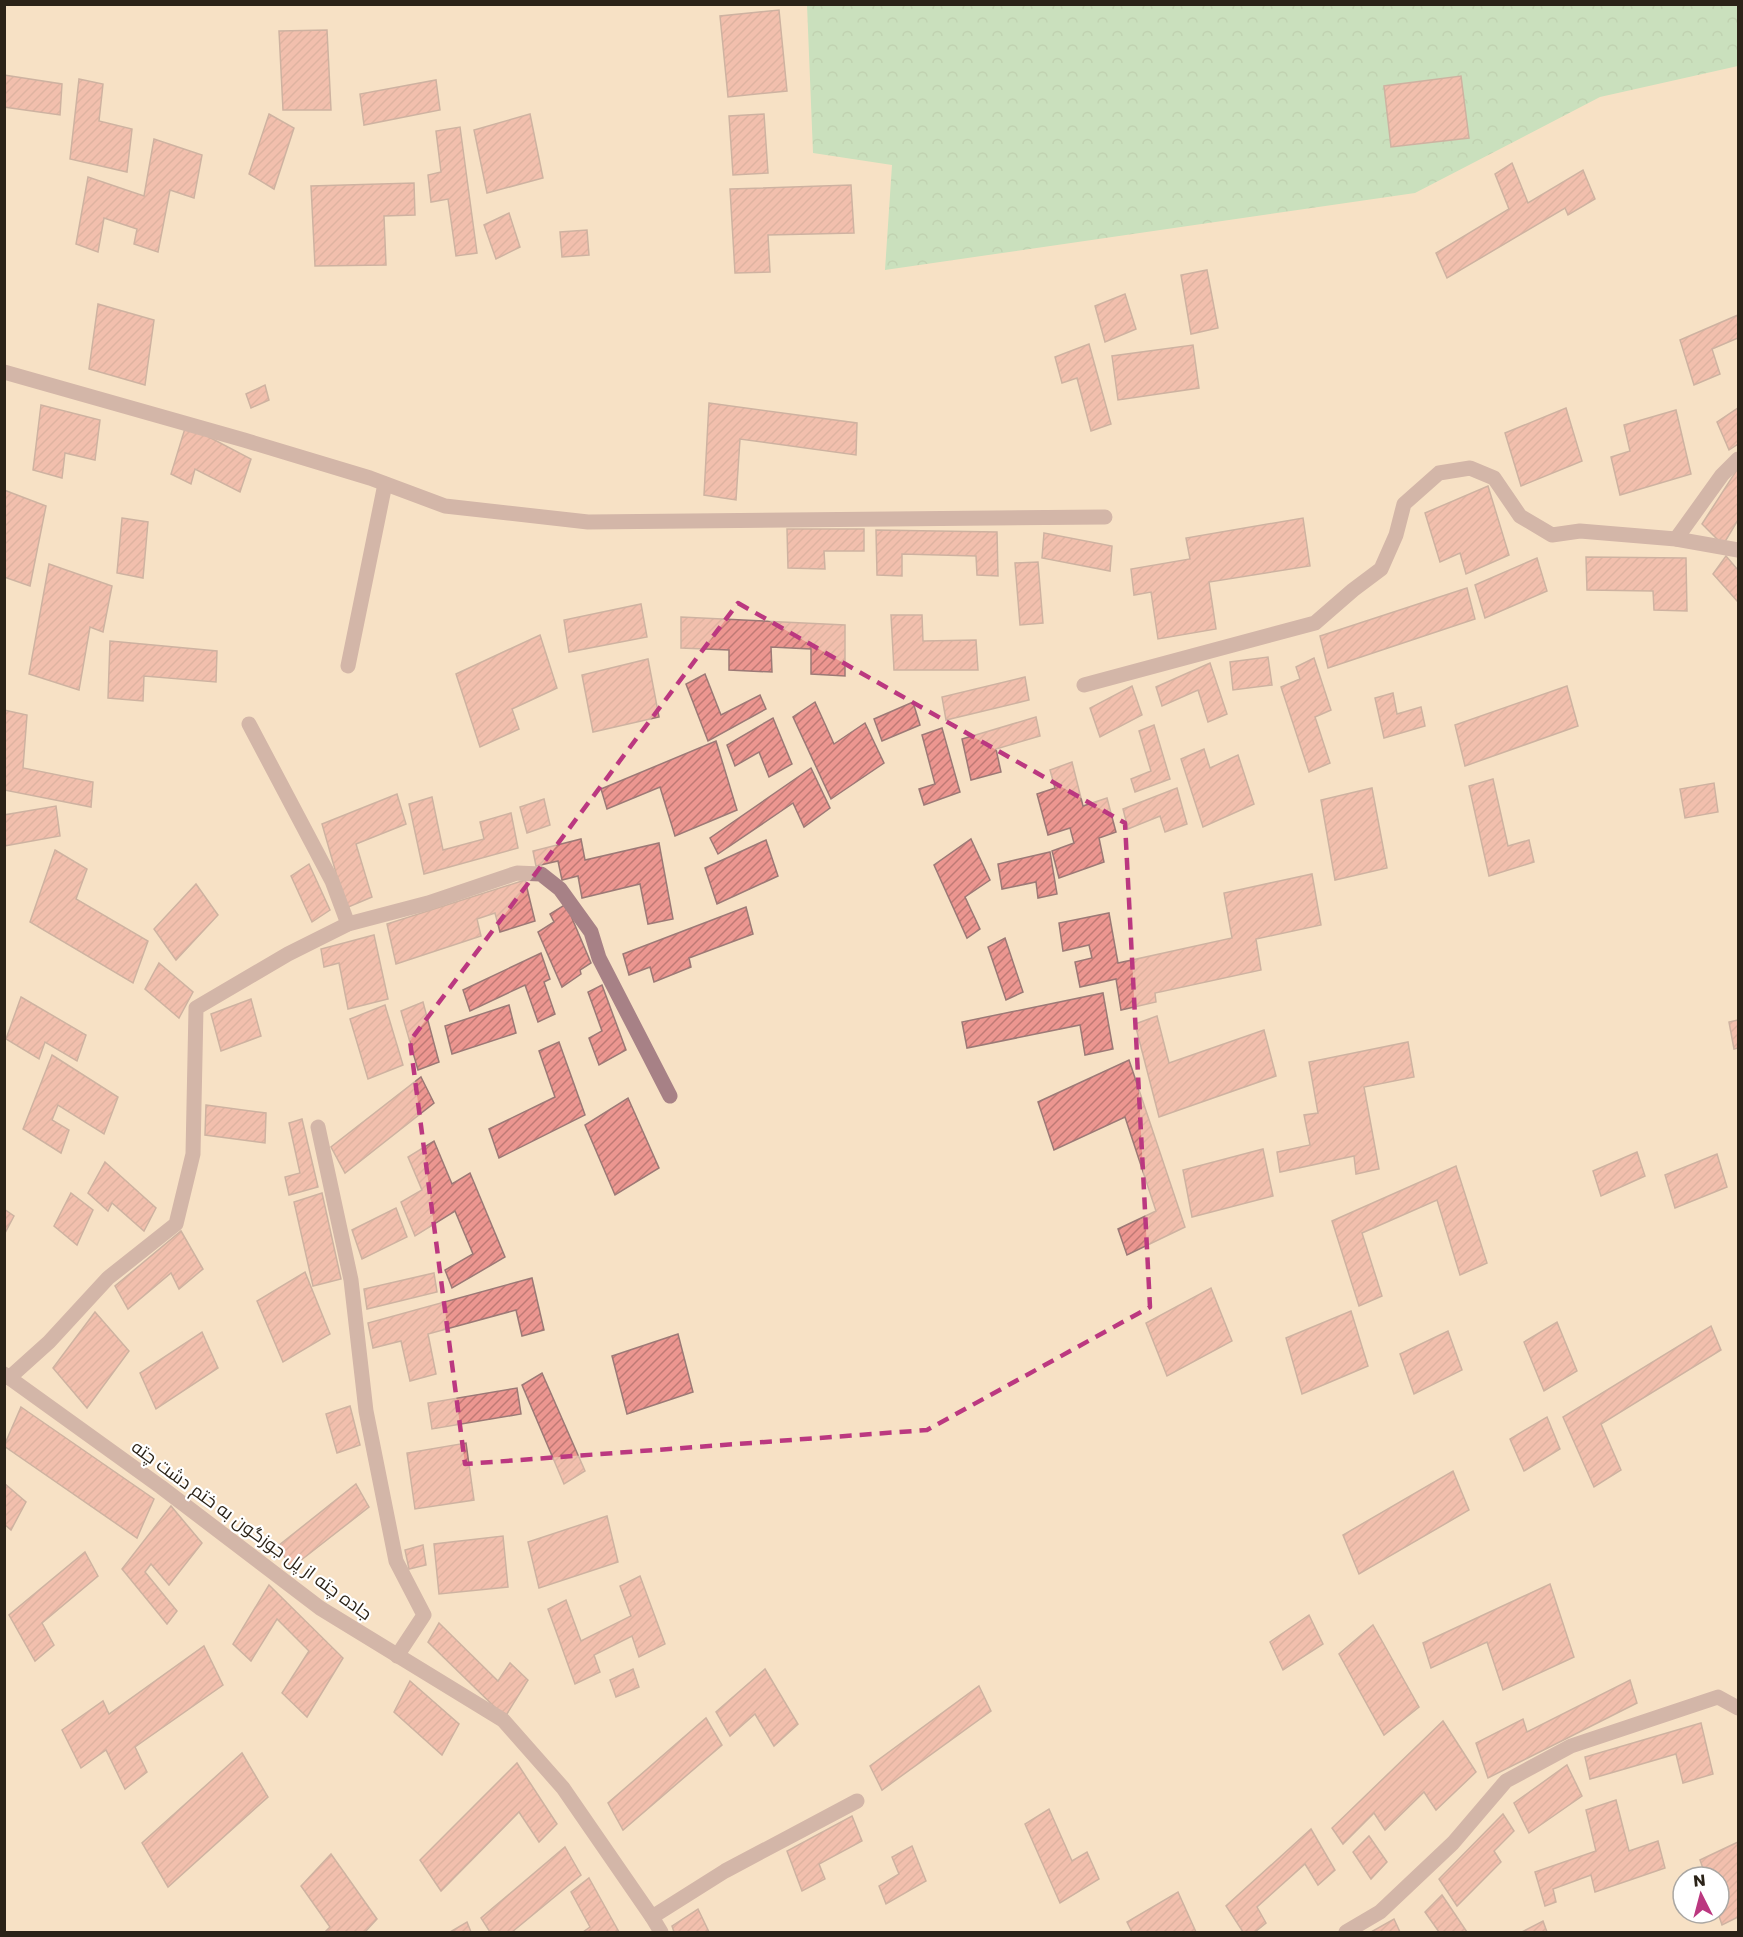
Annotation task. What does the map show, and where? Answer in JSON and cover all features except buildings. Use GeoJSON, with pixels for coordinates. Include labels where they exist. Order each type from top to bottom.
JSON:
{"type":"FeatureCollection","features":[{"type":"Feature","properties":{"kind":"street"},"geometry":{"type":"LineString","coordinates":[[4,372],[244,440],[385,484],[445,506],[588,522],[1105,516]]}},
{"type":"Feature","properties":{"kind":"street"},"geometry":{"type":"LineString","coordinates":[[1676,539],[1722,475],[1738,459]]}},
{"type":"Feature","properties":{"kind":"street"},"geometry":{"type":"LineString","coordinates":[[1084,686],[1315,623],[1381,569],[1396,535],[1404,504],[1439,473],[1470,468],[1494,478],[1520,516],[1552,535],[1580,531],[1676,539],[1738,550]]}},
{"type":"Feature","properties":{"kind":"street"},"geometry":{"type":"LineString","coordinates":[[348,666],[385,484]]}},
{"type":"Feature","properties":{"kind":"street"},"geometry":{"type":"LineString","coordinates":[[249,724],[332,882],[348,924]]}},
{"type":"Feature","properties":{"kind":"street"},"geometry":{"type":"LineString","coordinates":[[7,1376],[49,1342],[108,1278],[176,1224],[193,1154],[196,1008],[288,954],[348,924],[428,903],[517,873],[541,874],[560,889],[591,932],[599,958],[670,1096]]}},
{"type":"Feature","properties":{"kind":"street"},"geometry":{"type":"LineString","coordinates":[[318,1127],[351,1280],[366,1411],[396,1561],[424,1615],[397,1656]]}},
{"type":"Feature","properties":{"kind":"street","name":"جاده چته از پل جوزگون به ختم دشت چته"},"geometry":{"type":"LineString","coordinates":[[7,1376],[161,1487],[320,1608],[502,1720],[563,1788],[661,1932]]}},
{"type":"Feature","properties":{"kind":"street"},"geometry":{"type":"LineString","coordinates":[[1346,1932],[1380,1912],[1453,1843],[1506,1781],[1571,1746],[1718,1697],[1738,1708]]}},
{"type":"Feature","properties":{"kind":"street"},"geometry":{"type":"LineString","coordinates":[[652,1917],[725,1871],[856,1801]]}},
{"type":"Feature","properties":{"kind":"highlighted area"},"geometry":{"type":"Polygon","coordinates":[[[738,603],[1125,823],[1150,1307],[927,1430],[465,1464],[410,1041],[738,603]]]}},
{"type":"Feature","properties":{"kind":"green space"},"geometry":{"type":"Polygon","coordinates":[[[807,5],[1738,5],[1738,66],[1600,97],[1415,193],[885,270],[892,165],[813,153],[807,5]]]}}]}
